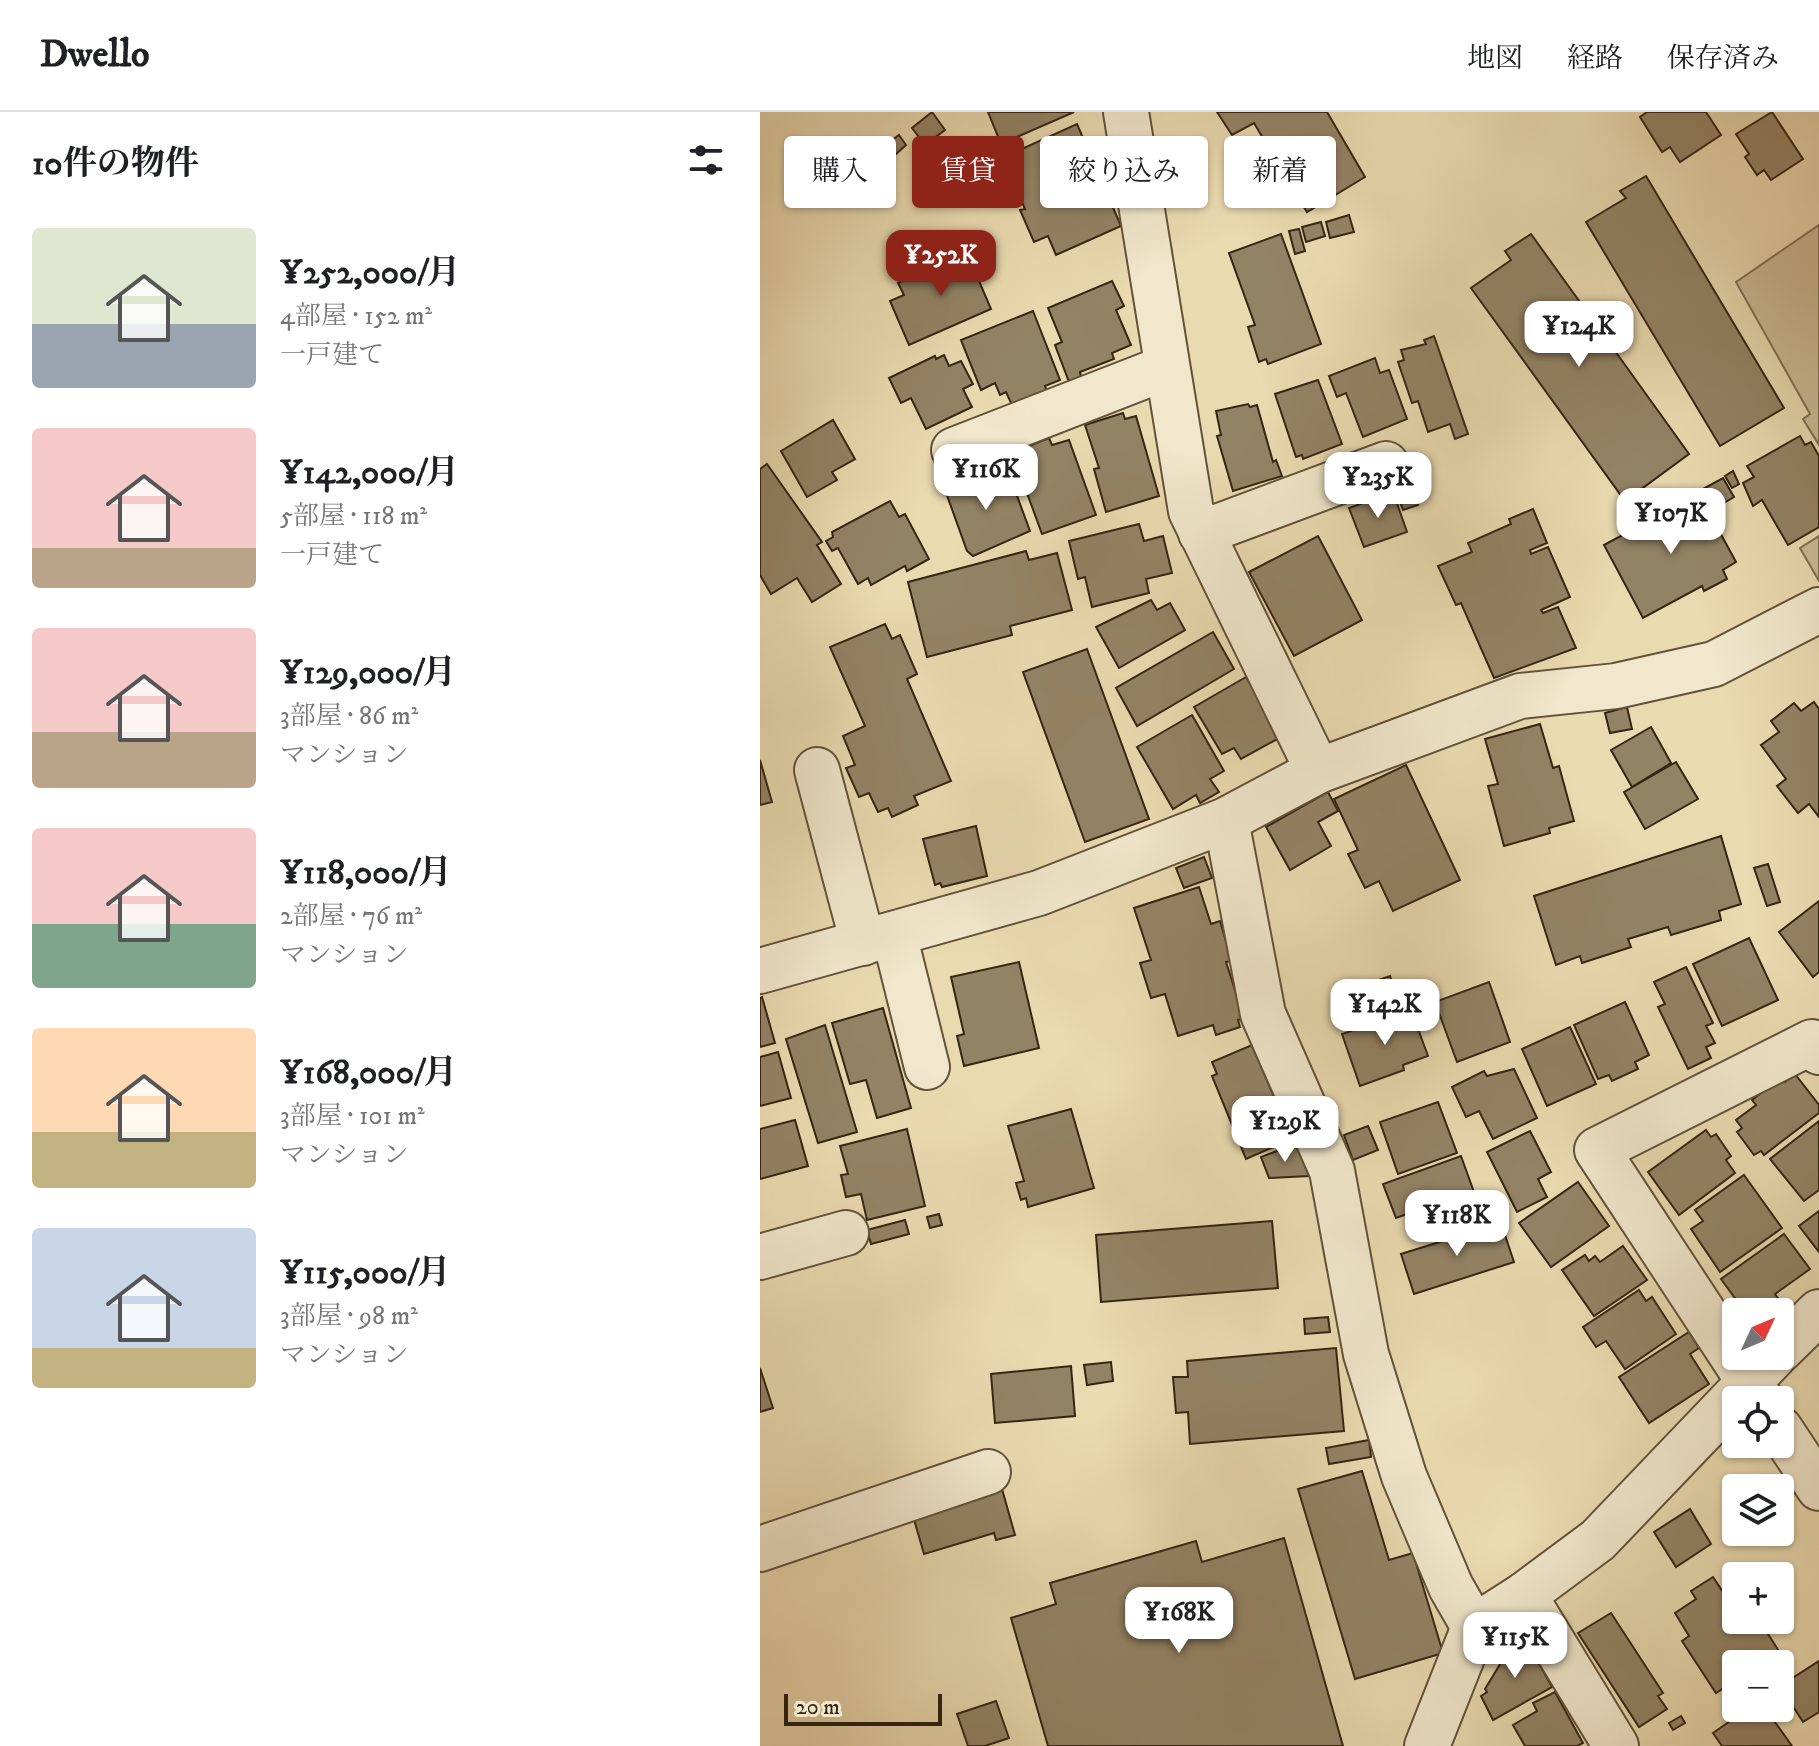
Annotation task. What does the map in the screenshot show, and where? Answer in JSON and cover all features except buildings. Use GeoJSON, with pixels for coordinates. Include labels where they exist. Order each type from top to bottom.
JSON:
{"type":"FeatureCollection","features":[{"type":"Feature","properties":{"kind":"street"},"geometry":{"type":"LineString","coordinates":[[1126,112],[1165,368],[1191,511],[1318,771]]}},
{"type":"Feature","properties":{"kind":"street"},"geometry":{"type":"LineString","coordinates":[[954,450],[1165,368]]}},
{"type":"Feature","properties":{"kind":"street"},"geometry":{"type":"LineString","coordinates":[[1201,533],[1386,464]]}},
{"type":"Feature","properties":{"kind":"street"},"geometry":{"type":"LineString","coordinates":[[760,971],[1039,893],[1226,820],[1318,771],[1520,696],[1616,686],[1714,664],[1819,610]]}},
{"type":"Feature","properties":{"kind":"street"},"geometry":{"type":"LineString","coordinates":[[817,770],[927,1067]]}},
{"type":"Feature","properties":{"kind":"street"},"geometry":{"type":"LineString","coordinates":[[1226,820],[1263,1014],[1332,1171],[1366,1354],[1404,1476],[1445,1574],[1474,1627]]}},
{"type":"Feature","properties":{"kind":"street"},"geometry":{"type":"LineString","coordinates":[[1427,1746],[1474,1627],[1524,1595],[1598,1540],[1761,1379],[1597,1150],[1812,1042],[1819,1052]]}},
{"type":"Feature","properties":{"kind":"street"},"geometry":{"type":"LineString","coordinates":[[760,1257],[846,1233]]}},
{"type":"Feature","properties":{"kind":"street"},"geometry":{"type":"LineString","coordinates":[[1794,1336],[1819,1312]]}},
{"type":"Feature","properties":{"kind":"street"},"geometry":{"type":"LineString","coordinates":[[1794,1450],[1819,1488]]}},
{"type":"Feature","properties":{"kind":"street"},"geometry":{"type":"LineString","coordinates":[[760,1549],[988,1472]]}},
{"type":"Feature","properties":{"kind":"street"},"geometry":{"type":"LineString","coordinates":[[1524,1595],[1616,1746]]}},
{"type":"Feature","properties":{"kind":"shaded area"},"geometry":{"type":"Polygon","coordinates":[[[1819,225],[1819,445],[1803,419],[1810,414],[1736,282],[1819,225]]]}},
{"type":"Feature","properties":{"kind":"shaded area"},"geometry":{"type":"Polygon","coordinates":[[[1819,536],[1819,581],[1800,548],[1819,536]]]}}]}
